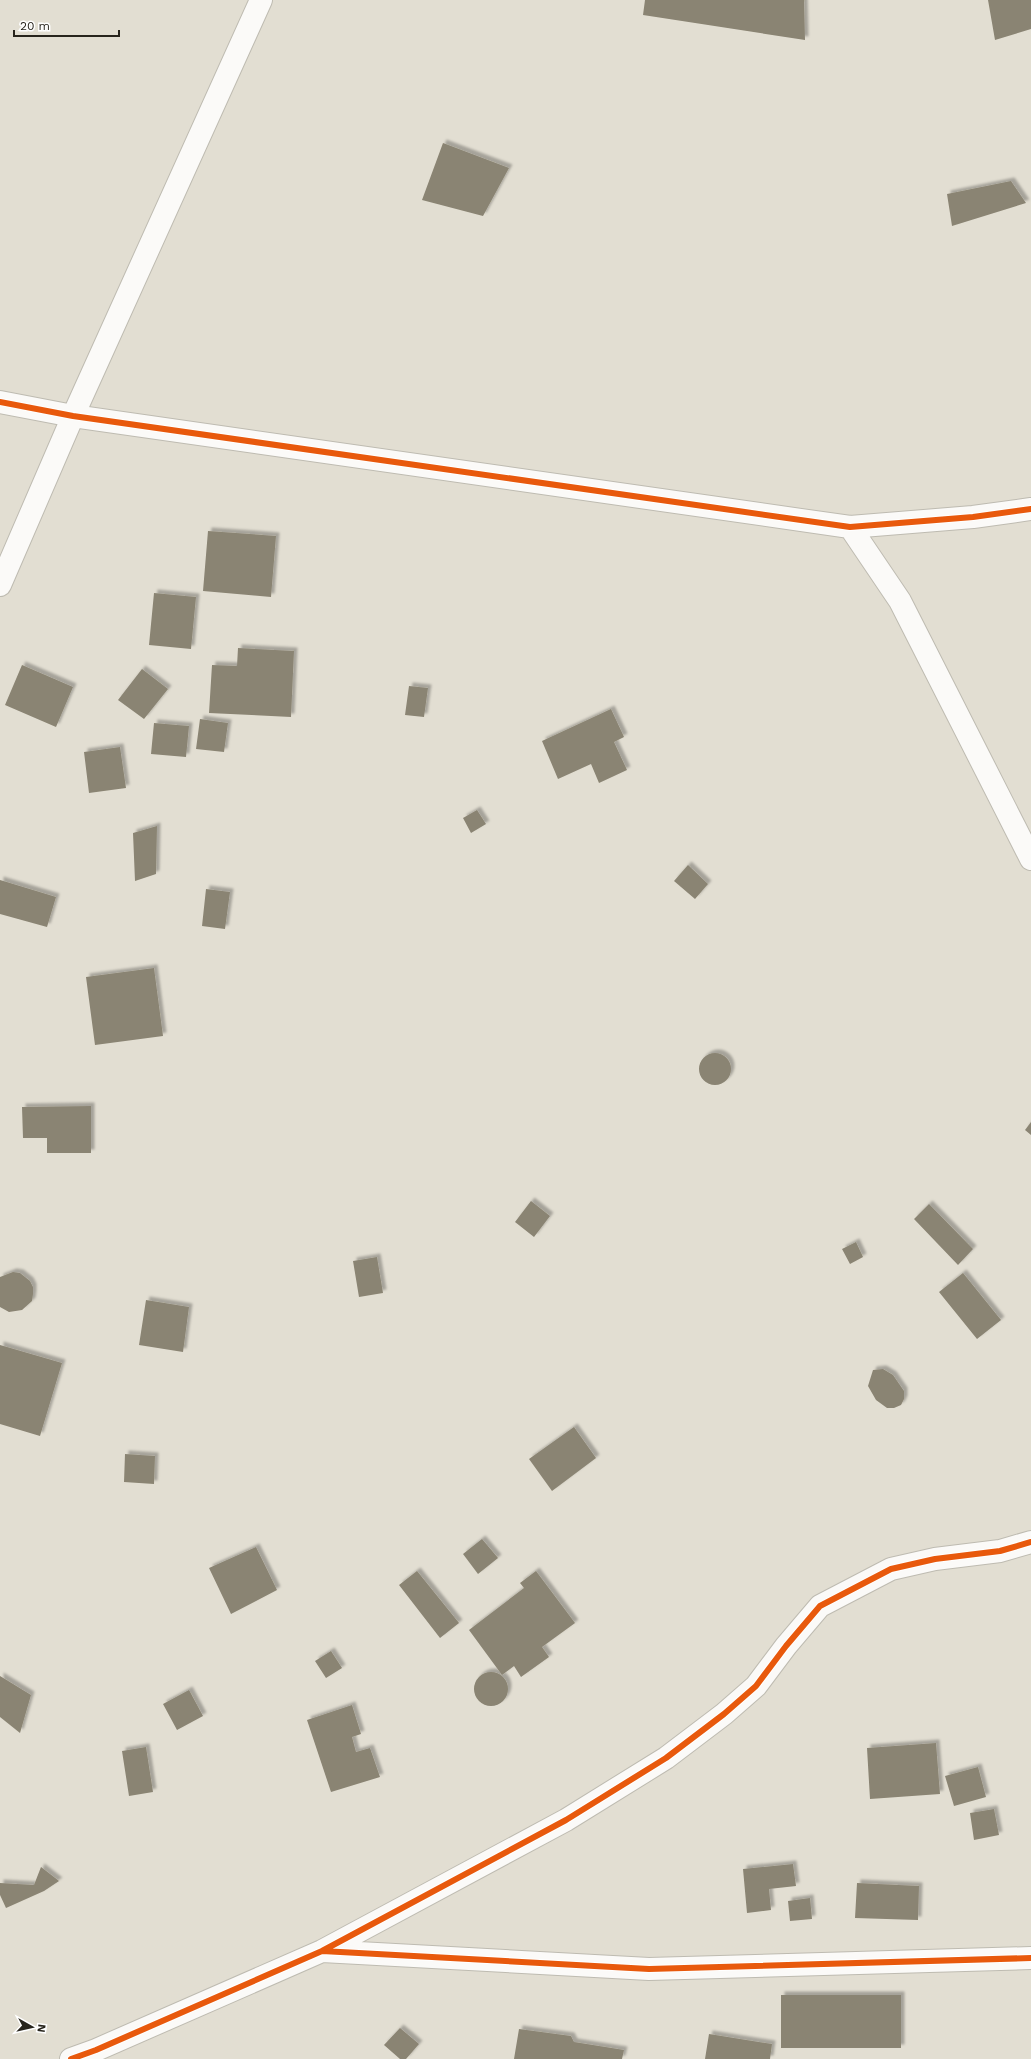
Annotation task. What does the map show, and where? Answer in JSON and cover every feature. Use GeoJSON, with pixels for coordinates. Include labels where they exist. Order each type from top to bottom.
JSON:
{"type":"FeatureCollection","features":[{"type":"Feature","properties":{"kind":"street"},"geometry":{"type":"LineString","coordinates":[[0,585],[73,416],[261,0]]}},
{"type":"Feature","properties":{"kind":"street"},"geometry":{"type":"LineString","coordinates":[[0,402],[73,416],[850,526],[973,517],[1031,510]]}},
{"type":"Feature","properties":{"kind":"street"},"geometry":{"type":"LineString","coordinates":[[850,526],[900,601],[1031,859]]}},
{"type":"Feature","properties":{"kind":"street"},"geometry":{"type":"LineString","coordinates":[[70,2059],[99,2054],[322,1951],[566,1820],[666,1758],[724,1714],[756,1686],[786,1646],[820,1606],[891,1569],[935,1559],[1000,1550],[1031,1542]]}},
{"type":"Feature","properties":{"kind":"street"},"geometry":{"type":"LineString","coordinates":[[322,1951],[649,1969],[1031,1958]]}},
{"type":"Feature","properties":{"kind":"building"},"geometry":{"type":"Polygon","coordinates":[[[645,0],[804,0],[805,40],[643,15],[645,0]]]}},
{"type":"Feature","properties":{"kind":"building"},"geometry":{"type":"Polygon","coordinates":[[[988,0],[1031,0],[1031,29],[995,40],[988,0]]]}},
{"type":"Feature","properties":{"kind":"building"},"geometry":{"type":"Polygon","coordinates":[[[443,143],[509,168],[483,216],[422,200],[443,143]]]}},
{"type":"Feature","properties":{"kind":"building"},"geometry":{"type":"Polygon","coordinates":[[[1011,181],[1026,203],[952,226],[947,194],[1011,181]]]}},
{"type":"Feature","properties":{"kind":"building"},"geometry":{"type":"Polygon","coordinates":[[[208,531],[276,536],[271,597],[203,591],[208,531]]]}},
{"type":"Feature","properties":{"kind":"building"},"geometry":{"type":"Polygon","coordinates":[[[154,593],[196,597],[191,649],[149,645],[154,593]]]}},
{"type":"Feature","properties":{"kind":"building"},"geometry":{"type":"Polygon","coordinates":[[[238,648],[294,651],[291,717],[209,713],[212,665],[237,666],[238,648]]]}},
{"type":"Feature","properties":{"kind":"building"},"geometry":{"type":"Polygon","coordinates":[[[22,665],[73,687],[56,727],[5,705],[22,665]]]}},
{"type":"Feature","properties":{"kind":"building"},"geometry":{"type":"Polygon","coordinates":[[[142,669],[168,689],[144,719],[118,700],[142,669]]]}},
{"type":"Feature","properties":{"kind":"building"},"geometry":{"type":"Polygon","coordinates":[[[409,686],[428,688],[424,717],[405,715],[409,686]]]}},
{"type":"Feature","properties":{"kind":"building"},"geometry":{"type":"Polygon","coordinates":[[[611,709],[624,737],[614,742],[627,770],[599,783],[591,764],[558,779],[542,741],[611,709]]]}},
{"type":"Feature","properties":{"kind":"building"},"geometry":{"type":"Polygon","coordinates":[[[200,719],[228,723],[224,752],[196,749],[200,719]]]}},
{"type":"Feature","properties":{"kind":"building"},"geometry":{"type":"Polygon","coordinates":[[[154,723],[189,726],[186,757],[151,754],[154,723]]]}},
{"type":"Feature","properties":{"kind":"building"},"geometry":{"type":"Polygon","coordinates":[[[120,747],[126,788],[89,793],[84,752],[120,747]]]}},
{"type":"Feature","properties":{"kind":"building"},"geometry":{"type":"Polygon","coordinates":[[[477,810],[486,824],[471,833],[463,818],[477,810]]]}},
{"type":"Feature","properties":{"kind":"building"},"geometry":{"type":"Polygon","coordinates":[[[157,826],[156,874],[135,881],[133,833],[157,826]]]}},
{"type":"Feature","properties":{"kind":"building"},"geometry":{"type":"Polygon","coordinates":[[[688,865],[708,884],[695,899],[674,881],[688,865]]]}},
{"type":"Feature","properties":{"kind":"building"},"geometry":{"type":"Polygon","coordinates":[[[0,880],[56,897],[47,927],[0,914],[0,880]]]}},
{"type":"Feature","properties":{"kind":"building"},"geometry":{"type":"Polygon","coordinates":[[[206,889],[230,892],[225,929],[202,926],[206,889]]]}},
{"type":"Feature","properties":{"kind":"building"},"geometry":{"type":"Polygon","coordinates":[[[154,968],[163,1036],[95,1045],[86,977],[154,968]]]}},
{"type":"Feature","properties":{"kind":"building"},"geometry":{"type":"Polygon","coordinates":[[[712,1053],[718,1053],[728,1060],[731,1069],[730,1075],[724,1082],[718,1085],[712,1085],[702,1078],[699,1072],[699,1066],[706,1056],[712,1053]]]}},
{"type":"Feature","properties":{"kind":"building"},"geometry":{"type":"Polygon","coordinates":[[[91,1106],[91,1153],[47,1153],[47,1138],[23,1138],[22,1107],[91,1106]]]}},
{"type":"Feature","properties":{"kind":"building"},"geometry":{"type":"Polygon","coordinates":[[[1031,1122],[1031,1135],[1025,1130],[1031,1122]]]}},
{"type":"Feature","properties":{"kind":"building"},"geometry":{"type":"Polygon","coordinates":[[[531,1201],[550,1216],[534,1237],[515,1222],[531,1201]]]}},
{"type":"Feature","properties":{"kind":"building"},"geometry":{"type":"Polygon","coordinates":[[[929,1204],[973,1249],[958,1265],[914,1219],[929,1204]]]}},
{"type":"Feature","properties":{"kind":"building"},"geometry":{"type":"Polygon","coordinates":[[[856,1242],[863,1257],[850,1264],[842,1249],[856,1242]]]}},
{"type":"Feature","properties":{"kind":"building"},"geometry":{"type":"Polygon","coordinates":[[[377,1257],[383,1293],[359,1297],[353,1261],[377,1257]]]}},
{"type":"Feature","properties":{"kind":"building"},"geometry":{"type":"Polygon","coordinates":[[[13,1272],[20,1273],[30,1281],[33,1287],[33,1294],[32,1301],[22,1310],[9,1312],[0,1307],[0,1277],[13,1272]]]}},
{"type":"Feature","properties":{"kind":"building"},"geometry":{"type":"Polygon","coordinates":[[[963,1273],[1001,1320],[977,1339],[939,1292],[963,1273]]]}},
{"type":"Feature","properties":{"kind":"building"},"geometry":{"type":"Polygon","coordinates":[[[146,1300],[189,1307],[183,1352],[139,1345],[146,1300]]]}},
{"type":"Feature","properties":{"kind":"building"},"geometry":{"type":"Polygon","coordinates":[[[0,1345],[62,1363],[40,1436],[0,1424],[0,1345]]]}},
{"type":"Feature","properties":{"kind":"building"},"geometry":{"type":"Polygon","coordinates":[[[883,1369],[893,1375],[904,1391],[904,1399],[901,1405],[894,1408],[887,1408],[876,1400],[868,1386],[873,1370],[883,1369]]]}},
{"type":"Feature","properties":{"kind":"building"},"geometry":{"type":"Polygon","coordinates":[[[574,1427],[596,1458],[552,1491],[529,1459],[574,1427]]]}},
{"type":"Feature","properties":{"kind":"building"},"geometry":{"type":"Polygon","coordinates":[[[125,1454],[155,1456],[154,1484],[124,1482],[125,1454]]]}},
{"type":"Feature","properties":{"kind":"building"},"geometry":{"type":"Polygon","coordinates":[[[482,1539],[498,1558],[478,1574],[463,1554],[482,1539]]]}},
{"type":"Feature","properties":{"kind":"building"},"geometry":{"type":"Polygon","coordinates":[[[256,1547],[277,1590],[231,1614],[209,1568],[256,1547]]]}},
{"type":"Feature","properties":{"kind":"building"},"geometry":{"type":"Polygon","coordinates":[[[417,1571],[459,1623],[440,1638],[399,1585],[417,1571]]]}},
{"type":"Feature","properties":{"kind":"building"},"geometry":{"type":"Polygon","coordinates":[[[536,1571],[575,1623],[542,1647],[549,1657],[521,1677],[514,1666],[502,1675],[469,1630],[524,1588],[520,1583],[536,1571]]]}},
{"type":"Feature","properties":{"kind":"building"},"geometry":{"type":"Polygon","coordinates":[[[331,1651],[342,1668],[326,1678],[315,1661],[331,1651]]]}},
{"type":"Feature","properties":{"kind":"building"},"geometry":{"type":"Polygon","coordinates":[[[488,1672],[494,1672],[503,1677],[507,1683],[507,1695],[503,1701],[494,1706],[488,1706],[479,1701],[474,1692],[474,1686],[479,1677],[488,1672]]]}},
{"type":"Feature","properties":{"kind":"building"},"geometry":{"type":"Polygon","coordinates":[[[0,1676],[31,1695],[20,1733],[0,1717],[0,1676]]]}},
{"type":"Feature","properties":{"kind":"building"},"geometry":{"type":"Polygon","coordinates":[[[189,1690],[203,1716],[177,1730],[163,1704],[189,1690]]]}},
{"type":"Feature","properties":{"kind":"building"},"geometry":{"type":"Polygon","coordinates":[[[352,1705],[361,1734],[352,1737],[356,1752],[370,1748],[380,1777],[331,1792],[307,1720],[352,1705]]]}},
{"type":"Feature","properties":{"kind":"building"},"geometry":{"type":"Polygon","coordinates":[[[936,1743],[940,1794],[870,1799],[867,1748],[936,1743]]]}},
{"type":"Feature","properties":{"kind":"building"},"geometry":{"type":"Polygon","coordinates":[[[146,1747],[153,1792],[129,1796],[122,1751],[146,1747]]]}},
{"type":"Feature","properties":{"kind":"building"},"geometry":{"type":"Polygon","coordinates":[[[978,1767],[986,1797],[954,1806],[945,1776],[978,1767]]]}},
{"type":"Feature","properties":{"kind":"building"},"geometry":{"type":"Polygon","coordinates":[[[994,1809],[999,1835],[974,1840],[970,1813],[994,1809]]]}},
{"type":"Feature","properties":{"kind":"building"},"geometry":{"type":"Polygon","coordinates":[[[793,1864],[796,1886],[769,1889],[771,1910],[747,1913],[743,1869],[793,1864]]]}},
{"type":"Feature","properties":{"kind":"building"},"geometry":{"type":"Polygon","coordinates":[[[41,1867],[59,1881],[44,1891],[6,1908],[0,1895],[0,1883],[34,1885],[41,1867]]]}},
{"type":"Feature","properties":{"kind":"building"},"geometry":{"type":"Polygon","coordinates":[[[857,1883],[919,1886],[918,1920],[855,1918],[857,1883]]]}},
{"type":"Feature","properties":{"kind":"building"},"geometry":{"type":"Polygon","coordinates":[[[810,1898],[812,1919],[790,1921],[788,1901],[810,1898]]]}},
{"type":"Feature","properties":{"kind":"building"},"geometry":{"type":"Polygon","coordinates":[[[781,1995],[901,1995],[901,2048],[781,2048],[781,1995]]]}},
{"type":"Feature","properties":{"kind":"building"},"geometry":{"type":"Polygon","coordinates":[[[400,2028],[419,2044],[406,2059],[400,2059],[384,2045],[400,2028]]]}},
{"type":"Feature","properties":{"kind":"building"},"geometry":{"type":"Polygon","coordinates":[[[519,2029],[571,2036],[574,2042],[624,2050],[622,2059],[514,2059],[519,2029]]]}},
{"type":"Feature","properties":{"kind":"building"},"geometry":{"type":"Polygon","coordinates":[[[709,2034],[772,2044],[770,2059],[705,2059],[709,2034]]]}},
{"type":"Feature","properties":{"kind":"cycle path"},"geometry":{"type":"LineString","coordinates":[[0,402],[73,416],[850,527],[973,517],[1031,509]]}},
{"type":"Feature","properties":{"kind":"cycle path"},"geometry":{"type":"LineString","coordinates":[[71,2059],[96,2050],[322,1951],[566,1820],[666,1758],[724,1714],[756,1686],[786,1646],[820,1606],[891,1569],[935,1559],[1000,1551],[1031,1542]]}},
{"type":"Feature","properties":{"kind":"cycle path"},"geometry":{"type":"LineString","coordinates":[[322,1951],[649,1969],[1031,1958]]}}]}
